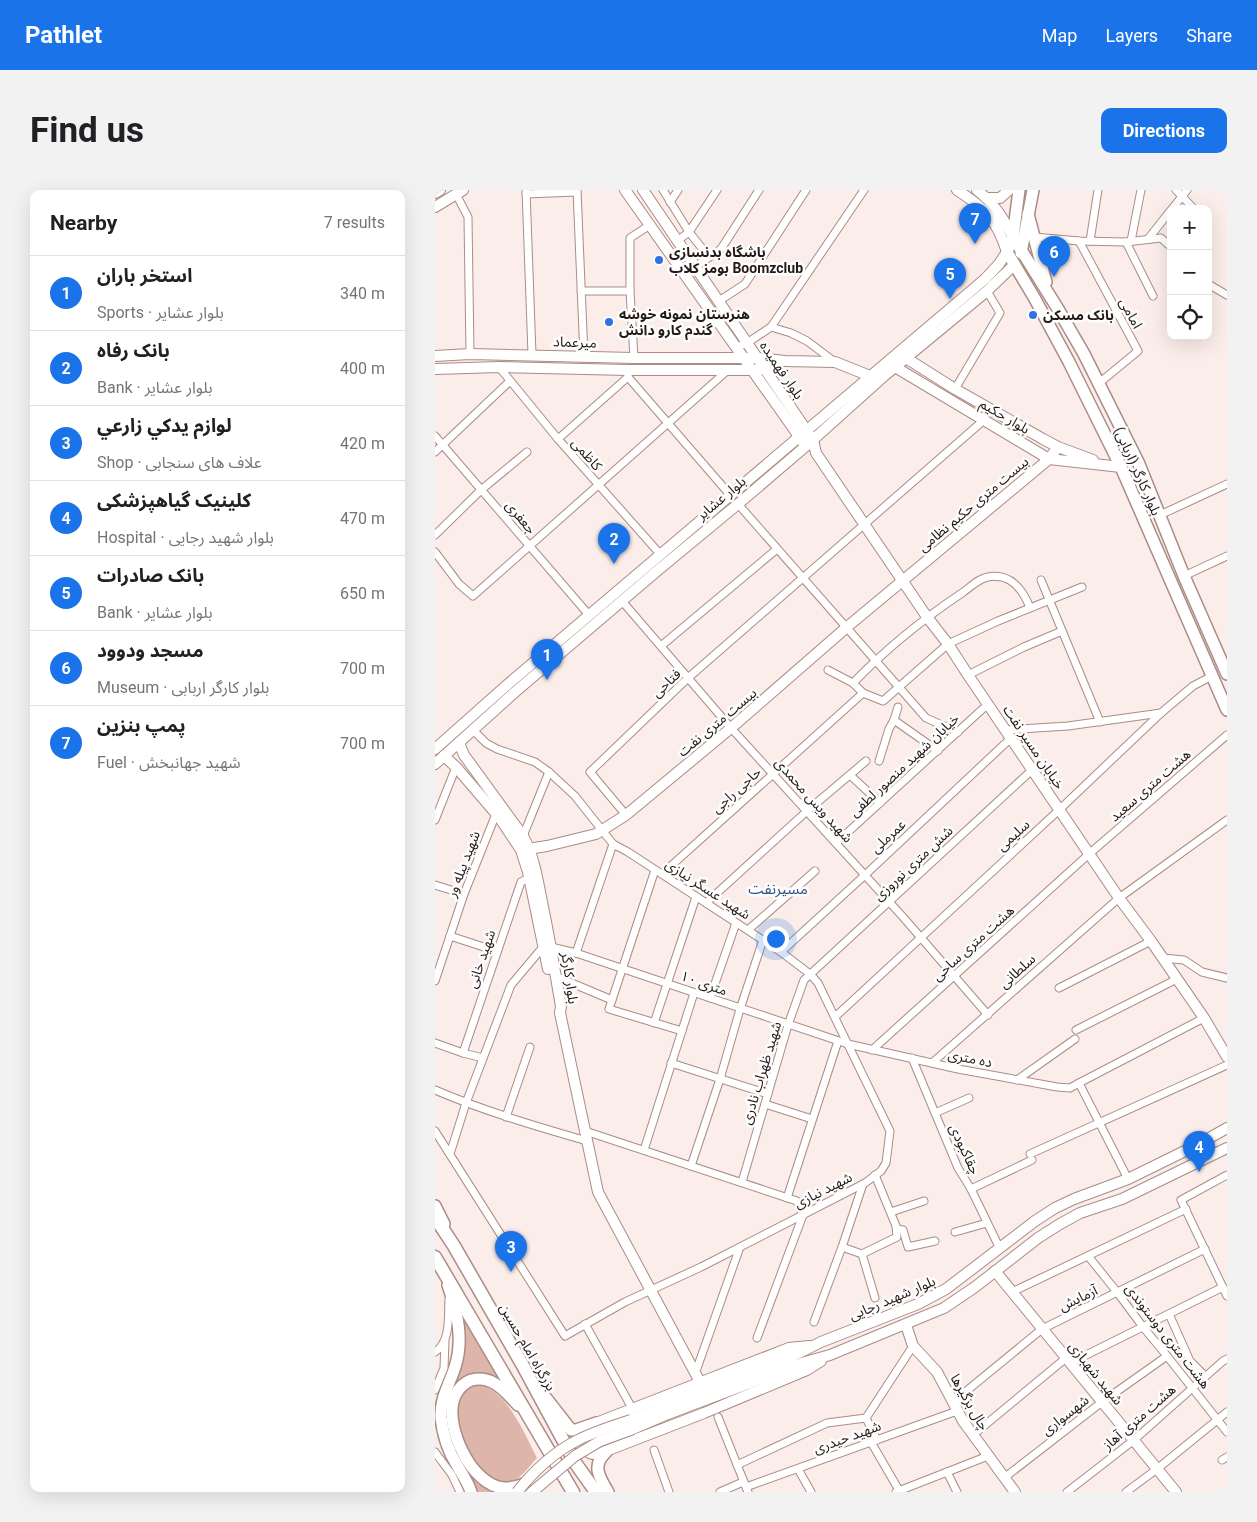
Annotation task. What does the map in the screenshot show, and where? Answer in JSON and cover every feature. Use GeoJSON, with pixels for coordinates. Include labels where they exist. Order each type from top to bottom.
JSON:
{"type":"FeatureCollection","features":[{"type":"Feature","properties":{"kind":"highway","name":"بزرگراه امام حسین"},"geometry":{"type":"LineString","coordinates":[[435,1217],[454,1246],[522,1364],[576,1464],[596,1492]]}},
{"type":"Feature","properties":{"kind":"highway"},"geometry":{"type":"LineString","coordinates":[[438,1262],[573,1492]]}},
{"type":"Feature","properties":{"kind":"main road"},"geometry":{"type":"LineString","coordinates":[[1007,252],[1013,237],[1019,190]]}},
{"type":"Feature","properties":{"kind":"main road"},"geometry":{"type":"LineString","coordinates":[[1022,252],[1033,190]]}},
{"type":"Feature","properties":{"kind":"main road"},"geometry":{"type":"LineString","coordinates":[[1028,214],[1049,294]]}},
{"type":"Feature","properties":{"kind":"main road"},"geometry":{"type":"LineString","coordinates":[[1013,237],[1084,354],[1139,464],[1184,576],[1222,653],[1227,674]]}},
{"type":"Feature","properties":{"kind":"main road","name":"بلوار کارگر (اربابی)"},"geometry":{"type":"LineString","coordinates":[[1007,252],[1032,293],[1069,362],[1121,467],[1227,710]]}},
{"type":"Feature","properties":{"kind":"main road","name":"بلوار عشایر"},"geometry":{"type":"LineString","coordinates":[[1014,265],[1022,252]]}},
{"type":"Feature","properties":{"kind":"main road"},"geometry":{"type":"LineString","coordinates":[[1069,362],[1084,354]]}},
{"type":"Feature","properties":{"kind":"main road"},"geometry":{"type":"LineString","coordinates":[[435,1206],[454,1246]]}},
{"type":"Feature","properties":{"kind":"main road"},"geometry":{"type":"LineString","coordinates":[[438,1262],[450,1289],[457,1318],[460,1345],[456,1365],[442,1403],[441,1420],[451,1454],[471,1492]]}},
{"type":"Feature","properties":{"kind":"main road"},"geometry":{"type":"LineString","coordinates":[[522,1364],[571,1430],[596,1423]]}},
{"type":"Feature","properties":{"kind":"main road"},"geometry":{"type":"LineString","coordinates":[[528,1490],[495,1486],[480,1476],[467,1462],[454,1428],[455,1395],[464,1384],[471,1380],[488,1380],[503,1389],[533,1422]]}},
{"type":"Feature","properties":{"kind":"main road"},"geometry":{"type":"LineString","coordinates":[[607,1451],[601,1457],[597,1470],[608,1492]]}},
{"type":"Feature","properties":{"kind":"street"},"geometry":{"type":"LineString","coordinates":[[435,193],[440,190]]}},
{"type":"Feature","properties":{"kind":"street","name":"بلوار فهمیده"},"geometry":{"type":"LineString","coordinates":[[625,190],[744,358],[803,434]]}},
{"type":"Feature","properties":{"kind":"street","name":"بلوار فهمیده"},"geometry":{"type":"LineString","coordinates":[[643,190],[758,358],[803,434]]}},
{"type":"Feature","properties":{"kind":"street"},"geometry":{"type":"LineString","coordinates":[[663,190],[689,232],[709,257]]}},
{"type":"Feature","properties":{"kind":"street"},"geometry":{"type":"LineString","coordinates":[[670,202],[678,190]]}},
{"type":"Feature","properties":{"kind":"street"},"geometry":{"type":"LineString","coordinates":[[677,241],[689,232],[717,190]]}},
{"type":"Feature","properties":{"kind":"street"},"geometry":{"type":"LineString","coordinates":[[695,267],[721,249],[759,190]]}},
{"type":"Feature","properties":{"kind":"street"},"geometry":{"type":"LineString","coordinates":[[719,301],[745,284],[806,190]]}},
{"type":"Feature","properties":{"kind":"street"},"geometry":{"type":"LineString","coordinates":[[737,347],[747,343],[771,327],[864,190]]}},
{"type":"Feature","properties":{"kind":"street"},"geometry":{"type":"LineString","coordinates":[[957,190],[984,210],[992,219],[1001,233],[1007,252]]}},
{"type":"Feature","properties":{"kind":"street"},"geometry":{"type":"LineString","coordinates":[[977,190],[987,198],[1004,218],[1013,237]]}},
{"type":"Feature","properties":{"kind":"street"},"geometry":{"type":"LineString","coordinates":[[987,198],[1000,198],[1009,190]]}},
{"type":"Feature","properties":{"kind":"street"},"geometry":{"type":"LineString","coordinates":[[1090,241],[1098,190]]}},
{"type":"Feature","properties":{"kind":"street"},"geometry":{"type":"LineString","coordinates":[[1141,190],[1128,241],[1153,296]]}},
{"type":"Feature","properties":{"kind":"street"},"geometry":{"type":"LineString","coordinates":[[1176,190],[1185,193],[1192,205]]}},
{"type":"Feature","properties":{"kind":"street"},"geometry":{"type":"LineString","coordinates":[[532,354],[526,192],[577,191],[584,356]]}},
{"type":"Feature","properties":{"kind":"street"},"geometry":{"type":"LineString","coordinates":[[435,207],[460,192],[468,218],[470,354]]}},
{"type":"Feature","properties":{"kind":"street"},"geometry":{"type":"LineString","coordinates":[[1175,205],[1185,193]]}},
{"type":"Feature","properties":{"kind":"street"},"geometry":{"type":"LineString","coordinates":[[1148,239],[1167,215]]}},
{"type":"Feature","properties":{"kind":"street"},"geometry":{"type":"LineString","coordinates":[[634,358],[630,291],[630,238],[649,225]]}},
{"type":"Feature","properties":{"kind":"street"},"geometry":{"type":"LineString","coordinates":[[1034,237],[1079,241],[1128,241],[1161,238],[1167,244]]}},
{"type":"Feature","properties":{"kind":"street","name":"امامی"},"geometry":{"type":"LineString","coordinates":[[1079,241],[1138,352],[1098,384]]}},
{"type":"Feature","properties":{"kind":"street","name":"بلوار عشایر"},"geometry":{"type":"LineString","coordinates":[[435,748],[660,554],[731,496],[985,279],[1007,252]]}},
{"type":"Feature","properties":{"kind":"street","name":"بلوار عشایر"},"geometry":{"type":"LineString","coordinates":[[435,764],[515,692],[738,504],[895,367],[987,291],[1014,265]]}},
{"type":"Feature","properties":{"kind":"street"},"geometry":{"type":"LineString","coordinates":[[1212,286],[1227,295]]}},
{"type":"Feature","properties":{"kind":"street"},"geometry":{"type":"LineString","coordinates":[[581,291],[630,291]]}},
{"type":"Feature","properties":{"kind":"street"},"geometry":{"type":"LineString","coordinates":[[955,389],[999,313],[987,291]]}},
{"type":"Feature","properties":{"kind":"street"},"geometry":{"type":"LineString","coordinates":[[771,327],[791,333],[807,341],[835,362],[870,376]]}},
{"type":"Feature","properties":{"kind":"street","name":"میرعماد"},"geometry":{"type":"LineString","coordinates":[[435,356],[532,354],[634,358],[758,358],[785,361],[835,362]]}},
{"type":"Feature","properties":{"kind":"street"},"geometry":{"type":"LineString","coordinates":[[648,358],[649,370]]}},
{"type":"Feature","properties":{"kind":"street","name":"بلوار حکیم"},"geometry":{"type":"LineString","coordinates":[[906,358],[955,389],[1058,446],[1108,465]]}},
{"type":"Feature","properties":{"kind":"street","name":"میرعماد"},"geometry":{"type":"LineString","coordinates":[[435,369],[499,367],[628,373],[649,370],[753,370],[765,369],[785,361]]}},
{"type":"Feature","properties":{"kind":"street","name":"کاظمی"},"geometry":{"type":"LineString","coordinates":[[499,367],[558,439],[660,554]]}},
{"type":"Feature","properties":{"kind":"street","name":"بلوار حکیم"},"geometry":{"type":"LineString","coordinates":[[895,367],[1049,459],[1121,467]]}},
{"type":"Feature","properties":{"kind":"street"},"geometry":{"type":"LineString","coordinates":[[435,552],[459,584],[473,596],[730,370]]}},
{"type":"Feature","properties":{"kind":"street"},"geometry":{"type":"LineString","coordinates":[[558,439],[628,373],[668,424],[731,496]]}},
{"type":"Feature","properties":{"kind":"street"},"geometry":{"type":"LineString","coordinates":[[435,452],[510,381]]}},
{"type":"Feature","properties":{"kind":"street","name":"فتاحی"},"geometry":{"type":"LineString","coordinates":[[626,815],[590,772],[688,678],[984,420]]}},
{"type":"Feature","properties":{"kind":"street","name":"خیابان مسیر نفت"},"geometry":{"type":"LineString","coordinates":[[803,434],[927,617],[948,644],[1119,898],[1204,1018],[1227,1057]]}},
{"type":"Feature","properties":{"kind":"street","name":"جعفری"},"geometry":{"type":"LineString","coordinates":[[435,436],[589,615]]}},
{"type":"Feature","properties":{"kind":"street","name":"بیست متری حکیم نظامی"},"geometry":{"type":"LineString","coordinates":[[903,581],[1049,459],[1058,446]]}},
{"type":"Feature","properties":{"kind":"street"},"geometry":{"type":"LineString","coordinates":[[435,535],[481,490],[527,452]]}},
{"type":"Feature","properties":{"kind":"street"},"geometry":{"type":"LineString","coordinates":[[1160,515],[1225,484],[1227,494]]}},
{"type":"Feature","properties":{"kind":"street"},"geometry":{"type":"LineString","coordinates":[[738,504],[926,718],[958,732]]}},
{"type":"Feature","properties":{"kind":"street"},"geometry":{"type":"LineString","coordinates":[[661,646],[777,549]]}},
{"type":"Feature","properties":{"kind":"street"},"geometry":{"type":"LineString","coordinates":[[1184,576],[1227,556]]}},
{"type":"Feature","properties":{"kind":"street"},"geometry":{"type":"LineString","coordinates":[[853,683],[875,660],[927,617],[977,581],[988,577],[1003,577],[1016,584],[1026,596],[1030,608]]}},
{"type":"Feature","properties":{"kind":"street"},"geometry":{"type":"LineString","coordinates":[[1041,580],[1100,722]]}},
{"type":"Feature","properties":{"kind":"street","name":"بیست متری نفت"},"geometry":{"type":"LineString","coordinates":[[525,848],[547,846],[596,834],[626,815],[903,581]]}},
{"type":"Feature","properties":{"kind":"street"},"geometry":{"type":"LineString","coordinates":[[828,670],[853,683],[863,693],[883,701],[948,644],[1082,587]]}},
{"type":"Feature","properties":{"kind":"street","name":"شهید ویس محمدی"},"geometry":{"type":"LineString","coordinates":[[622,601],[731,728],[889,901],[987,1015]]}},
{"type":"Feature","properties":{"kind":"street"},"geometry":{"type":"LineString","coordinates":[[968,675],[1024,647],[1062,631]]}},
{"type":"Feature","properties":{"kind":"street","name":"سلیمی"},"geometry":{"type":"LineString","coordinates":[[835,1017],[1161,713],[1193,686],[1212,676]]}},
{"type":"Feature","properties":{"kind":"street","name":"حاجی راجی"},"geometry":{"type":"LineString","coordinates":[[662,874],[863,693]]}},
{"type":"Feature","properties":{"kind":"street","name":"خیابان شهید منصور لطفی"},"geometry":{"type":"LineString","coordinates":[[836,844],[988,704]]}},
{"type":"Feature","properties":{"kind":"street"},"geometry":{"type":"LineString","coordinates":[[879,761],[898,707]]}},
{"type":"Feature","properties":{"kind":"street"},"geometry":{"type":"LineString","coordinates":[[1008,734],[1161,713]]}},
{"type":"Feature","properties":{"kind":"street"},"geometry":{"type":"LineString","coordinates":[[893,720],[938,751]]}},
{"type":"Feature","properties":{"kind":"street","name":"شهید عسگر نیازی"},"geometry":{"type":"LineString","coordinates":[[473,730],[486,743],[497,749],[535,762],[549,772],[575,796],[613,844],[748,930],[810,974],[818,983],[848,1044]]}},
{"type":"Feature","properties":{"kind":"street","name":"عمرملی"},"geometry":{"type":"LineString","coordinates":[[781,952],[865,875],[1008,734]]}},
{"type":"Feature","properties":{"kind":"street","name":"هشت متری سعید"},"geometry":{"type":"LineString","coordinates":[[1089,854],[1227,735]]}},
{"type":"Feature","properties":{"kind":"street"},"geometry":{"type":"LineString","coordinates":[[435,738],[447,738]]}},
{"type":"Feature","properties":{"kind":"street","name":"بلوار کارگر"},"geometry":{"type":"LineString","coordinates":[[459,743],[464,755],[523,836],[529,878],[555,976],[561,1006],[560,1013]]}},
{"type":"Feature","properties":{"kind":"street","name":"بلوار کارگر"},"geometry":{"type":"LineString","coordinates":[[444,756],[456,767],[525,848],[536,871],[555,1007],[560,1013]]}},
{"type":"Feature","properties":{"kind":"street"},"geometry":{"type":"LineString","coordinates":[[706,903],[807,811],[867,761]]}},
{"type":"Feature","properties":{"kind":"street"},"geometry":{"type":"LineString","coordinates":[[435,820],[456,767]]}},
{"type":"Feature","properties":{"kind":"street","name":"شش متری نوروزی"},"geometry":{"type":"LineString","coordinates":[[810,974],[1032,770]]}},
{"type":"Feature","properties":{"kind":"street"},"geometry":{"type":"LineString","coordinates":[[523,836],[549,772]]}},
{"type":"Feature","properties":{"kind":"street"},"geometry":{"type":"LineString","coordinates":[[850,775],[880,803]]}},
{"type":"Feature","properties":{"kind":"street","name":"شهید پیله ور"},"geometry":{"type":"LineString","coordinates":[[436,975],[464,894],[495,814]]}},
{"type":"Feature","properties":{"kind":"street","name":"سلطانی"},"geometry":{"type":"LineString","coordinates":[[932,1063],[1119,898],[1227,820]]}},
{"type":"Feature","properties":{"kind":"street"},"geometry":{"type":"LineString","coordinates":[[576,953],[613,844]]}},
{"type":"Feature","properties":{"kind":"street","name":"هشت متری ساحی"},"geometry":{"type":"LineString","coordinates":[[872,1050],[1089,854]]}},
{"type":"Feature","properties":{"kind":"street"},"geometry":{"type":"LineString","coordinates":[[655,870],[609,1009],[682,1031]]}},
{"type":"Feature","properties":{"kind":"street"},"geometry":{"type":"LineString","coordinates":[[748,930],[815,871]]}},
{"type":"Feature","properties":{"kind":"street","name":"شهید خانی"},"geometry":{"type":"LineString","coordinates":[[463,1053],[521,882],[529,878]]}},
{"type":"Feature","properties":{"kind":"street"},"geometry":{"type":"LineString","coordinates":[[435,885],[464,894]]}},
{"type":"Feature","properties":{"kind":"street"},"geometry":{"type":"LineString","coordinates":[[653,1023],[696,897]]}},
{"type":"Feature","properties":{"kind":"street"},"geometry":{"type":"LineString","coordinates":[[711,998],[736,923]]}},
{"type":"Feature","properties":{"kind":"street"},"geometry":{"type":"LineString","coordinates":[[450,936],[497,951]]}},
{"type":"Feature","properties":{"kind":"street"},"geometry":{"type":"LineString","coordinates":[[691,1166],[763,940]]}},
{"type":"Feature","properties":{"kind":"street"},"geometry":{"type":"LineString","coordinates":[[1059,988],[1151,941]]}},
{"type":"Feature","properties":{"kind":"street"},"geometry":{"type":"LineString","coordinates":[[450,1154],[466,1103],[511,985],[547,947]]}},
{"type":"Feature","properties":{"kind":"street","name":"۱۰ متری"},"geometry":{"type":"LineString","coordinates":[[547,947],[576,953],[848,1044]]}},
{"type":"Feature","properties":{"kind":"street"},"geometry":{"type":"LineString","coordinates":[[1163,958],[1184,960],[1202,972],[1216,977],[1227,978]]}},
{"type":"Feature","properties":{"kind":"street","name":"شهید ظهراب نادری"},"geometry":{"type":"LineString","coordinates":[[742,1182],[799,990],[804,980],[810,974]]}},
{"type":"Feature","properties":{"kind":"street"},"geometry":{"type":"LineString","coordinates":[[555,976],[612,1000]]}},
{"type":"Feature","properties":{"kind":"street"},"geometry":{"type":"LineString","coordinates":[[1076,1030],[1177,979]]}},
{"type":"Feature","properties":{"kind":"street"},"geometry":{"type":"LineString","coordinates":[[644,1150],[694,993]]}},
{"type":"Feature","properties":{"kind":"street"},"geometry":{"type":"LineString","coordinates":[[560,1013],[598,1192],[698,1378]]}},
{"type":"Feature","properties":{"kind":"street","name":"ده متری"},"geometry":{"type":"LineString","coordinates":[[848,1044],[1017,1080],[1070,1088],[1081,1086],[1204,1018]]}},
{"type":"Feature","properties":{"kind":"street"},"geometry":{"type":"LineString","coordinates":[[1017,1080],[1075,1039]]}},
{"type":"Feature","properties":{"kind":"street"},"geometry":{"type":"LineString","coordinates":[[787,1198],[838,1041]]}},
{"type":"Feature","properties":{"kind":"street"},"geometry":{"type":"LineString","coordinates":[[435,1043],[483,1058]]}},
{"type":"Feature","properties":{"kind":"street","name":"شهید نیازی"},"geometry":{"type":"LineString","coordinates":[[450,1154],[565,1336],[625,1302],[740,1247],[863,1184],[881,1171],[886,1163],[890,1131],[848,1044]]}},
{"type":"Feature","properties":{"kind":"street"},"geometry":{"type":"LineString","coordinates":[[506,1117],[530,1047]]}},
{"type":"Feature","properties":{"kind":"street","name":"چقاکبودی"},"geometry":{"type":"LineString","coordinates":[[912,1058],[959,1168],[999,1248]]}},
{"type":"Feature","properties":{"kind":"street"},"geometry":{"type":"LineString","coordinates":[[671,1063],[768,1094]]}},
{"type":"Feature","properties":{"kind":"street"},"geometry":{"type":"LineString","coordinates":[[971,1189],[1099,1124],[1227,1065]]}},
{"type":"Feature","properties":{"kind":"street"},"geometry":{"type":"LineString","coordinates":[[1081,1086],[1128,1179]]}},
{"type":"Feature","properties":{"kind":"street"},"geometry":{"type":"LineString","coordinates":[[435,1090],[506,1117],[644,1150],[797,1201],[803,1215],[757,1338]]}},
{"type":"Feature","properties":{"kind":"street"},"geometry":{"type":"LineString","coordinates":[[935,1113],[969,1098]]}},
{"type":"Feature","properties":{"kind":"street"},"geometry":{"type":"LineString","coordinates":[[765,1104],[812,1119]]}},
{"type":"Feature","properties":{"kind":"street","name":"بلوار شهید رجایی"},"geometry":{"type":"LineString","coordinates":[[632,1424],[791,1357],[815,1345],[932,1298],[1046,1213],[1079,1197],[1128,1179],[1227,1128]]}},
{"type":"Feature","properties":{"kind":"street"},"geometry":{"type":"LineString","coordinates":[[435,1131],[450,1154]]}},
{"type":"Feature","properties":{"kind":"street"},"geometry":{"type":"LineString","coordinates":[[528,1490],[545,1463],[566,1447],[599,1431],[668,1414],[805,1362],[830,1355],[944,1308],[1038,1238],[1085,1212],[1122,1199],[1227,1148]]}},
{"type":"Feature","properties":{"kind":"street"},"geometry":{"type":"LineString","coordinates":[[1227,1174],[1181,1200],[1227,1296]]}},
{"type":"Feature","properties":{"kind":"street"},"geometry":{"type":"LineString","coordinates":[[842,1247],[862,1254],[897,1237],[896,1226],[875,1175]]}},
{"type":"Feature","properties":{"kind":"street"},"geometry":{"type":"LineString","coordinates":[[814,1322],[863,1184]]}},
{"type":"Feature","properties":{"kind":"street"},"geometry":{"type":"LineString","coordinates":[[1079,1197],[1085,1212]]}},
{"type":"Feature","properties":{"kind":"street"},"geometry":{"type":"LineString","coordinates":[[891,1212],[924,1201]]}},
{"type":"Feature","properties":{"kind":"street"},"geometry":{"type":"LineString","coordinates":[[1013,1292],[1186,1209]]}},
{"type":"Feature","properties":{"kind":"street"},"geometry":{"type":"LineString","coordinates":[[955,1232],[987,1223]]}},
{"type":"Feature","properties":{"kind":"street"},"geometry":{"type":"LineString","coordinates":[[897,1230],[903,1230],[908,1247],[935,1241]]}},
{"type":"Feature","properties":{"kind":"street"},"geometry":{"type":"LineString","coordinates":[[698,1378],[740,1247]]}},
{"type":"Feature","properties":{"kind":"street","name":"آزمایش"},"geometry":{"type":"LineString","coordinates":[[1042,1329],[1205,1250]]}},
{"type":"Feature","properties":{"kind":"street"},"geometry":{"type":"LineString","coordinates":[[862,1254],[875,1298]]}},
{"type":"Feature","properties":{"kind":"street","name":"هشت متری دوستوندی"},"geometry":{"type":"LineString","coordinates":[[1088,1256],[1227,1432]]}},
{"type":"Feature","properties":{"kind":"street","name":"شهید شهبازی"},"geometry":{"type":"LineString","coordinates":[[995,1271],[1176,1492]]}},
{"type":"Feature","properties":{"kind":"street"},"geometry":{"type":"LineString","coordinates":[[973,1435],[1068,1360],[1169,1314],[1222,1285],[1227,1277]]}},
{"type":"Feature","properties":{"kind":"street"},"geometry":{"type":"LineString","coordinates":[[435,1390],[444,1368],[450,1289]]}},
{"type":"Feature","properties":{"kind":"street"},"geometry":{"type":"LineString","coordinates":[[1169,1314],[1190,1361],[1205,1376]]}},
{"type":"Feature","properties":{"kind":"street"},"geometry":{"type":"LineString","coordinates":[[585,1324],[632,1408]]}},
{"type":"Feature","properties":{"kind":"street","name":"چال بزگیرها"},"geometry":{"type":"LineString","coordinates":[[906,1324],[913,1346],[937,1372],[973,1435],[1015,1492]]}},
{"type":"Feature","properties":{"kind":"street"},"geometry":{"type":"LineString","coordinates":[[955,1406],[1042,1329]]}},
{"type":"Feature","properties":{"kind":"street"},"geometry":{"type":"LineString","coordinates":[[435,1352],[445,1341]]}},
{"type":"Feature","properties":{"kind":"street"},"geometry":{"type":"LineString","coordinates":[[815,1345],[789,1348],[698,1378],[596,1423],[582,1432],[580,1437],[581,1444],[584,1450],[590,1454],[607,1451],[807,1370],[830,1355]]}},
{"type":"Feature","properties":{"kind":"street"},"geometry":{"type":"LineString","coordinates":[[737,1465],[827,1423],[866,1418],[913,1346]]}},
{"type":"Feature","properties":{"kind":"street","name":"شهسواری"},"geometry":{"type":"LineString","coordinates":[[1004,1478],[1102,1402],[1167,1356]]}},
{"type":"Feature","properties":{"kind":"street","name":"هشت متری آهاز"},"geometry":{"type":"LineString","coordinates":[[1067,1492],[1134,1440],[1205,1376],[1227,1359]]}},
{"type":"Feature","properties":{"kind":"street","name":"شهید حیدری"},"geometry":{"type":"LineString","coordinates":[[720,1492],[745,1487],[798,1469],[874,1441],[955,1406]]}},
{"type":"Feature","properties":{"kind":"street"},"geometry":{"type":"LineString","coordinates":[[1126,1492],[1227,1412]]}},
{"type":"Feature","properties":{"kind":"street"},"geometry":{"type":"LineString","coordinates":[[718,1417],[745,1487]]}},
{"type":"Feature","properties":{"kind":"street"},"geometry":{"type":"LineString","coordinates":[[866,1418],[874,1441],[899,1492],[988,1456]]}},
{"type":"Feature","properties":{"kind":"street"},"geometry":{"type":"LineString","coordinates":[[654,1450],[669,1492]]}},
{"type":"Feature","properties":{"kind":"street"},"geometry":{"type":"LineString","coordinates":[[437,1455],[452,1475],[460,1492]]}},
{"type":"Feature","properties":{"kind":"street"},"geometry":{"type":"LineString","coordinates":[[798,1469],[811,1492]]}},
{"type":"Feature","properties":{"kind":"street"},"geometry":{"type":"LineString","coordinates":[[947,1472],[957,1492]]}},
{"type":"Feature","properties":{"kind":"shaded area"},"geometry":{"type":"Polygon","coordinates":[[[465,1320],[467,1320],[504,1382],[483,1375],[472,1375],[460,1380],[453,1386],[465,1320]]]}},
{"type":"Feature","properties":{"kind":"shaded area"},"geometry":{"type":"Polygon","coordinates":[[[477,1385],[487,1387],[505,1402],[520,1425],[537,1458],[515,1480],[502,1481],[490,1476],[471,1455],[464,1440],[459,1426],[458,1412],[460,1400],[471,1387],[477,1385]]]}},
{"type":"Feature","properties":{"kind":"shaded area"},"geometry":{"type":"Polygon","coordinates":[[[460,1457],[497,1492],[476,1492],[458,1459],[460,1457]]]}},
{"type":"Feature","properties":{"kind":"place","name":"پمپ بنزین"},"geometry":{"type":"Point","coordinates":[975,244]}},
{"type":"Feature","properties":{"kind":"place","name":"باشگاه بدنسازی بومز کلاب Boomzclub"},"geometry":{"type":"Point","coordinates":[659,260]}},
{"type":"Feature","properties":{"kind":"place","name":"مسجد ودوود"},"geometry":{"type":"Point","coordinates":[1054,277]}},
{"type":"Feature","properties":{"kind":"place","name":"بانک صادرات"},"geometry":{"type":"Point","coordinates":[950,299]}},
{"type":"Feature","properties":{"kind":"place","name":"بانک مسکن"},"geometry":{"type":"Point","coordinates":[1033,315]}},
{"type":"Feature","properties":{"kind":"place","name":"هنرستان نمونه خوشه گندم کارو دانش"},"geometry":{"type":"Point","coordinates":[609,322]}},
{"type":"Feature","properties":{"kind":"place","name":"بانک رفاه"},"geometry":{"type":"Point","coordinates":[614,564]}},
{"type":"Feature","properties":{"kind":"place","name":"استخر باران"},"geometry":{"type":"Point","coordinates":[547,680]}},
{"type":"Feature","properties":{"kind":"place","name":"کلینیک گیاهپزشکی"},"geometry":{"type":"Point","coordinates":[1199,1172]}},
{"type":"Feature","properties":{"kind":"place","name":"لوازم يدكي زارعي"},"geometry":{"type":"Point","coordinates":[511,1272]}},
{"type":"Feature","properties":{"kind":"district","name":"مسیرنفت"},"geometry":{"type":"Point","coordinates":[778,889]}}]}
